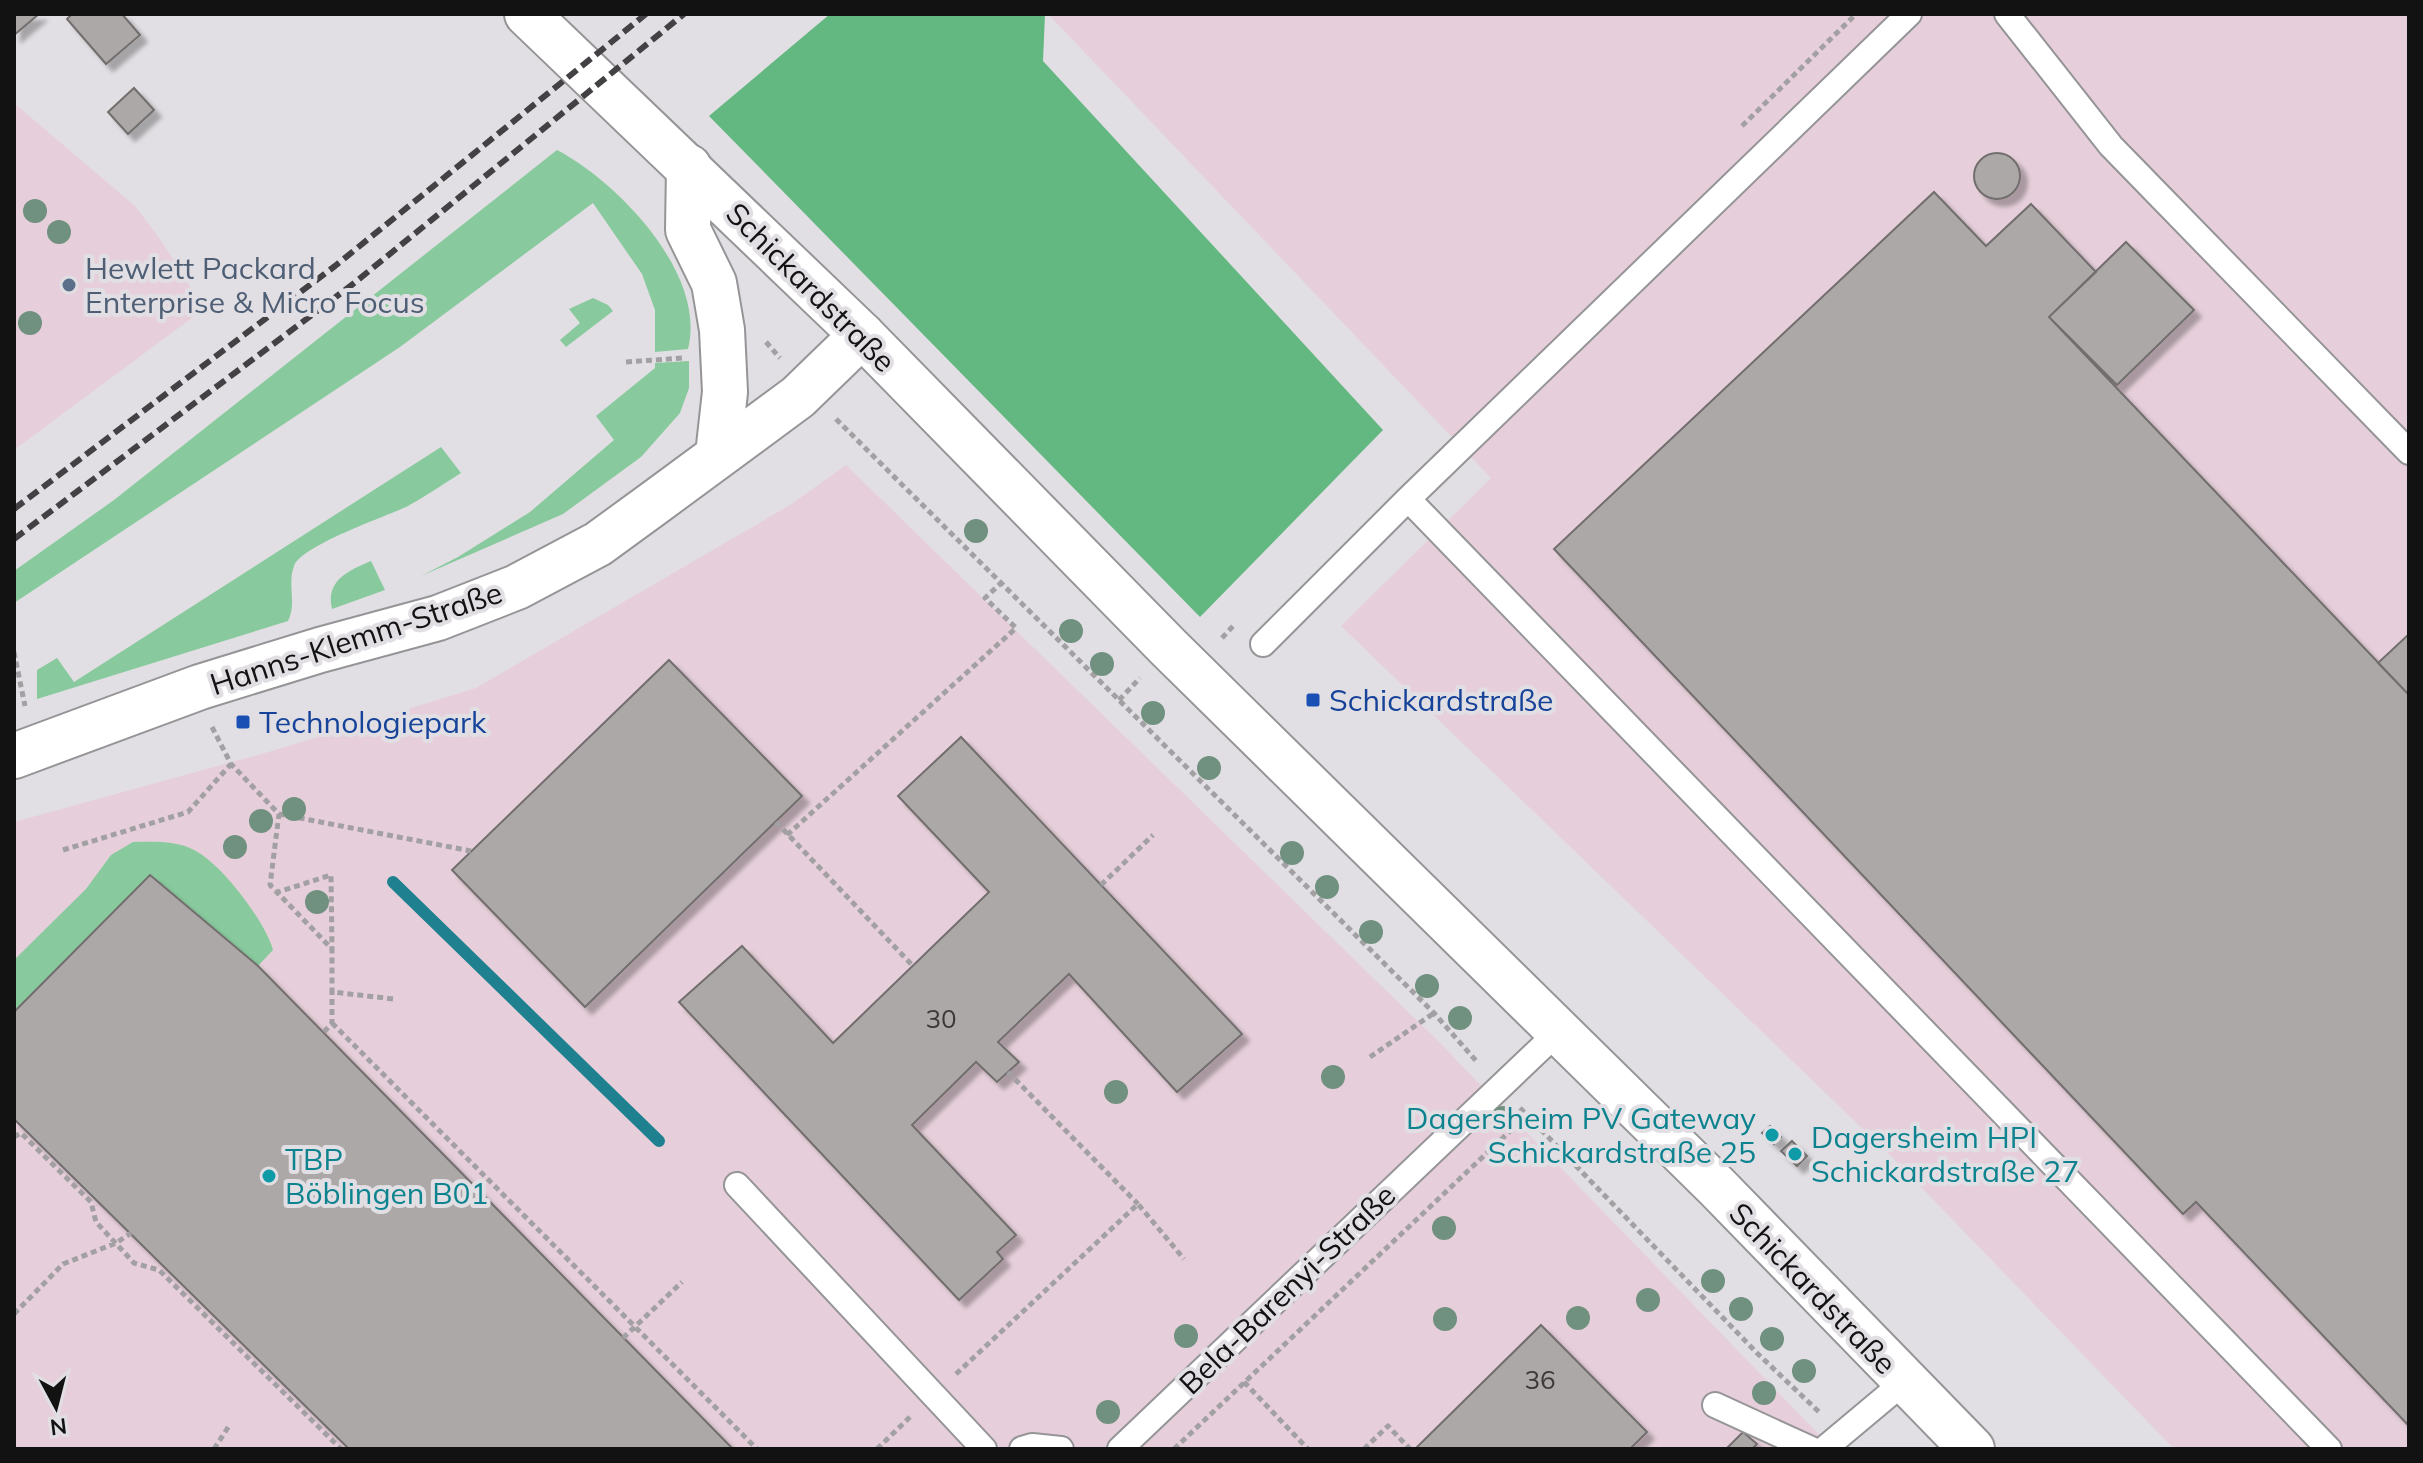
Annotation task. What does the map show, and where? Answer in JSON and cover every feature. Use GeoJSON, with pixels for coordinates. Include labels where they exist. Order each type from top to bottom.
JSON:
{"type":"FeatureCollection","features":[{"type":"Feature","properties":{"kind":"street","name":"Schickardstraße"},"geometry":{"type":"LineString","coordinates":[[527,14],[862,335],[1169,648],[1717,1187],[1972,1449]]}},
{"type":"Feature","properties":{"kind":"street"},"geometry":{"type":"LineString","coordinates":[[689,167],[688,230],[714,283],[724,356],[725,392],[718,455]]}},
{"type":"Feature","properties":{"kind":"street","name":"Hanns-Klemm-Straße"},"geometry":{"type":"LineString","coordinates":[[14,756],[200,687],[438,618],[517,587],[598,544],[807,389],[862,335]]}},
{"type":"Feature","properties":{"kind":"lane"},"geometry":{"type":"LineString","coordinates":[[1263,644],[1408,499],[1909,14]]}},
{"type":"Feature","properties":{"kind":"lane"},"geometry":{"type":"LineString","coordinates":[[2007,14],[2111,146],[2409,452]]}},
{"type":"Feature","properties":{"kind":"lane"},"geometry":{"type":"LineString","coordinates":[[1408,499],[2329,1449]]}},
{"type":"Feature","properties":{"kind":"lane","name":"Bela-Barenyi-Straße"},"geometry":{"type":"LineString","coordinates":[[1120,1449],[1560,1030]]}},
{"type":"Feature","properties":{"kind":"lane"},"geometry":{"type":"LineString","coordinates":[[737,1185],[984,1449]]}},
{"type":"Feature","properties":{"kind":"lane"},"geometry":{"type":"LineString","coordinates":[[1833,1442],[1904,1382]]}},
{"type":"Feature","properties":{"kind":"lane"},"geometry":{"type":"LineString","coordinates":[[1715,1405],[1811,1449]]}},
{"type":"Feature","properties":{"kind":"lane"},"geometry":{"type":"LineString","coordinates":[[1022,1449],[1032,1446],[1061,1449]]}},
{"type":"Feature","properties":{"kind":"path"},"geometry":{"type":"LineString","coordinates":[[626,362],[724,356]]}},
{"type":"Feature","properties":{"kind":"path"},"geometry":{"type":"LineString","coordinates":[[807,389],[1434,1013],[1499,1087],[1757,1353],[1833,1442]]}},
{"type":"Feature","properties":{"kind":"path"},"geometry":{"type":"LineString","coordinates":[[787,835],[1016,628],[985,598],[1000,584]]}},
{"type":"Feature","properties":{"kind":"path"},"geometry":{"type":"LineString","coordinates":[[200,687],[212,728],[231,764],[279,814],[471,851]]}},
{"type":"Feature","properties":{"kind":"path"},"geometry":{"type":"LineString","coordinates":[[63,850],[188,812],[231,764]]}},
{"type":"Feature","properties":{"kind":"path"},"geometry":{"type":"LineString","coordinates":[[279,814],[270,885],[332,949]]}},
{"type":"Feature","properties":{"kind":"path"},"geometry":{"type":"LineString","coordinates":[[776,822],[913,966]]}},
{"type":"Feature","properties":{"kind":"path"},"geometry":{"type":"LineString","coordinates":[[1101,885],[1153,835]]}},
{"type":"Feature","properties":{"kind":"path"},"geometry":{"type":"LineString","coordinates":[[275,893],[331,875],[332,1023],[324,1032]]}},
{"type":"Feature","properties":{"kind":"path"},"geometry":{"type":"LineString","coordinates":[[332,992],[394,999]]}},
{"type":"Feature","properties":{"kind":"path"},"geometry":{"type":"LineString","coordinates":[[1370,1057],[1434,1013]]}},
{"type":"Feature","properties":{"kind":"path"},"geometry":{"type":"LineString","coordinates":[[332,1023],[757,1449]]}},
{"type":"Feature","properties":{"kind":"path"},"geometry":{"type":"LineString","coordinates":[[1008,1072],[1138,1204],[1184,1259]]}},
{"type":"Feature","properties":{"kind":"path"},"geometry":{"type":"LineString","coordinates":[[1174,1449],[1527,1115]]}},
{"type":"Feature","properties":{"kind":"path"},"geometry":{"type":"LineString","coordinates":[[14,1137],[21,1133],[91,1202],[96,1222],[134,1263],[159,1270],[341,1449]]}},
{"type":"Feature","properties":{"kind":"path"},"geometry":{"type":"LineString","coordinates":[[877,1449],[1138,1204]]}},
{"type":"Feature","properties":{"kind":"path"},"geometry":{"type":"LineString","coordinates":[[14,1314],[63,1264],[116,1243],[131,1233]]}},
{"type":"Feature","properties":{"kind":"path"},"geometry":{"type":"LineString","coordinates":[[623,1338],[682,1282]]}},
{"type":"Feature","properties":{"kind":"path"},"geometry":{"type":"LineString","coordinates":[[1244,1382],[1308,1449]]}},
{"type":"Feature","properties":{"kind":"path"},"geometry":{"type":"LineString","coordinates":[[214,1449],[229,1426]]}},
{"type":"Feature","properties":{"kind":"path"},"geometry":{"type":"LineString","coordinates":[[1364,1449],[1388,1426],[1410,1449]]}},
{"type":"Feature","properties":{"kind":"shaded area"},"geometry":{"type":"Polygon","coordinates":[[[1048,14],[2409,14],[2409,1449],[2174,1449],[1893,1158],[1341,626],[1491,478],[1048,14]]]}},
{"type":"Feature","properties":{"kind":"shaded area","name":"Hewlett Packard Enterprise & Micro Focus"},"geometry":{"type":"Polygon","coordinates":[[[14,103],[135,206],[160,239],[204,309],[14,450],[14,103]]]}},
{"type":"Feature","properties":{"kind":"shaded area"},"geometry":{"type":"Polygon","coordinates":[[[846,465],[1438,1041],[1833,1449],[14,1449],[14,822],[272,751],[476,688],[790,505],[846,465]]]}},
{"type":"Feature","properties":{"kind":"green space"},"geometry":{"type":"Polygon","coordinates":[[[830,14],[1045,14],[1043,61],[1383,430],[1200,617],[709,116],[830,14]]]}},
{"type":"Feature","properties":{"kind":"green space"},"geometry":{"type":"Polygon","coordinates":[[[557,150],[606,184],[652,233],[671,262],[684,291],[690,320],[688,349],[655,352],[655,310],[642,274],[593,203],[400,347],[14,603],[14,571],[114,500],[557,150]]]}},
{"type":"Feature","properties":{"kind":"green space"},"geometry":{"type":"Polygon","coordinates":[[[593,298],[613,311],[566,347],[560,340],[580,323],[569,309],[593,298]]]}},
{"type":"Feature","properties":{"kind":"green space"},"geometry":{"type":"Polygon","coordinates":[[[689,361],[689,388],[680,413],[641,457],[563,514],[421,576],[530,512],[614,440],[596,416],[655,368],[655,363],[689,361]]]}},
{"type":"Feature","properties":{"kind":"green space"},"geometry":{"type":"Polygon","coordinates":[[[441,447],[461,473],[408,506],[345,532],[300,558],[292,573],[292,608],[288,621],[37,699],[37,670],[57,658],[74,682],[441,447]]]}},
{"type":"Feature","properties":{"kind":"green space"},"geometry":{"type":"Polygon","coordinates":[[[371,561],[385,590],[332,609],[332,591],[336,583],[348,572],[371,561]]]}},
{"type":"Feature","properties":{"kind":"green space"},"geometry":{"type":"Polygon","coordinates":[[[133,842],[179,845],[205,857],[241,894],[261,924],[273,950],[258,966],[150,876],[14,1012],[14,960],[86,889],[111,855],[133,842]]]}},
{"type":"Feature","properties":{"kind":"building"},"geometry":{"type":"Polygon","coordinates":[[[14,14],[39,14],[14,35],[14,14]]]}},
{"type":"Feature","properties":{"kind":"building"},"geometry":{"type":"Polygon","coordinates":[[[72,14],[122,14],[140,35],[106,64],[67,19],[72,14]]]}},
{"type":"Feature","properties":{"kind":"building"},"geometry":{"type":"Polygon","coordinates":[[[134,88],[154,110],[128,134],[108,112],[134,88]]]}},
{"type":"Feature","properties":{"kind":"building"},"geometry":{"type":"Polygon","coordinates":[[[1997,153],[2013,160],[2020,176],[2013,192],[1997,199],[1981,192],[1974,176],[1981,160],[1997,153]]]}},
{"type":"Feature","properties":{"kind":"building"},"geometry":{"type":"Polygon","coordinates":[[[1934,192],[1986,246],[2031,204],[2096,272],[2049,317],[2409,695],[2409,1426],[2196,1202],[2183,1214],[1554,549],[1934,192]]]}},
{"type":"Feature","properties":{"kind":"building"},"geometry":{"type":"Polygon","coordinates":[[[2126,242],[2194,310],[2117,385],[2049,317],[2126,242]]]}},
{"type":"Feature","properties":{"kind":"building"},"geometry":{"type":"Polygon","coordinates":[[[2409,634],[2409,695],[2378,663],[2409,634]]]}},
{"type":"Feature","properties":{"kind":"building"},"geometry":{"type":"Polygon","coordinates":[[[669,660],[802,796],[585,1007],[452,870],[669,660]]]}},
{"type":"Feature","properties":{"kind":"building"},"geometry":{"type":"Polygon","coordinates":[[[961,737],[1242,1034],[1177,1092],[1069,974],[998,1042],[1019,1062],[997,1082],[976,1062],[912,1125],[1016,1235],[997,1252],[1003,1259],[959,1300],[679,1002],[742,946],[833,1043],[989,892],[898,796],[961,737]]]}},
{"type":"Feature","properties":{"kind":"building","name":"TBP Böblingen B01"},"geometry":{"type":"Polygon","coordinates":[[[150,875],[258,966],[733,1449],[349,1449],[14,1119],[14,1012],[150,875]]]}},
{"type":"Feature","properties":{"kind":"building","name":"Dagersheim PV Gateway Schickardstraße 25"},"geometry":{"type":"Polygon","coordinates":[[[1770,1126],[1781,1137],[1774,1144],[1762,1133],[1770,1126]]]}},
{"type":"Feature","properties":{"kind":"building","name":"Dagersheim HPI Schickardstraße 27"},"geometry":{"type":"Polygon","coordinates":[[[1792,1141],[1807,1156],[1797,1166],[1781,1151],[1792,1141]]]}},
{"type":"Feature","properties":{"kind":"building"},"geometry":{"type":"Polygon","coordinates":[[[1541,1325],[1647,1432],[1630,1449],[1415,1449],[1541,1325]]]}},
{"type":"Feature","properties":{"kind":"building"},"geometry":{"type":"Polygon","coordinates":[[[1743,1432],[1757,1444],[1752,1449],[1726,1449],[1743,1432]]]}},
{"type":"Feature","properties":{"kind":"waterway"},"geometry":{"type":"LineString","coordinates":[[393,882],[659,1141]]}},
{"type":"Feature","properties":{"kind":"railway"},"geometry":{"type":"LineString","coordinates":[[14,509],[335,266],[646,14]]}},
{"type":"Feature","properties":{"kind":"railway"},"geometry":{"type":"LineString","coordinates":[[14,539],[353,284],[684,14]]}},
{"type":"Feature","properties":{"kind":"place","name":"Hewlett Packard Enterprise & Micro Focus"},"geometry":{"type":"Point","coordinates":[69,285]}},
{"type":"Feature","properties":{"kind":"place","name":"Schickardstraße"},"geometry":{"type":"Point","coordinates":[1313,700]}},
{"type":"Feature","properties":{"kind":"place","name":"Technologiepark"},"geometry":{"type":"Point","coordinates":[243,722]}},
{"type":"Feature","properties":{"kind":"place","name":"Dagersheim PV Gateway Schickardstraße 25"},"geometry":{"type":"Point","coordinates":[1772,1135]}},
{"type":"Feature","properties":{"kind":"place","name":"Dagersheim HPI Schickardstraße 27"},"geometry":{"type":"Point","coordinates":[1795,1154]}},
{"type":"Feature","properties":{"kind":"place","name":"TBP Böblingen B01"},"geometry":{"type":"Point","coordinates":[269,1176]}}]}
